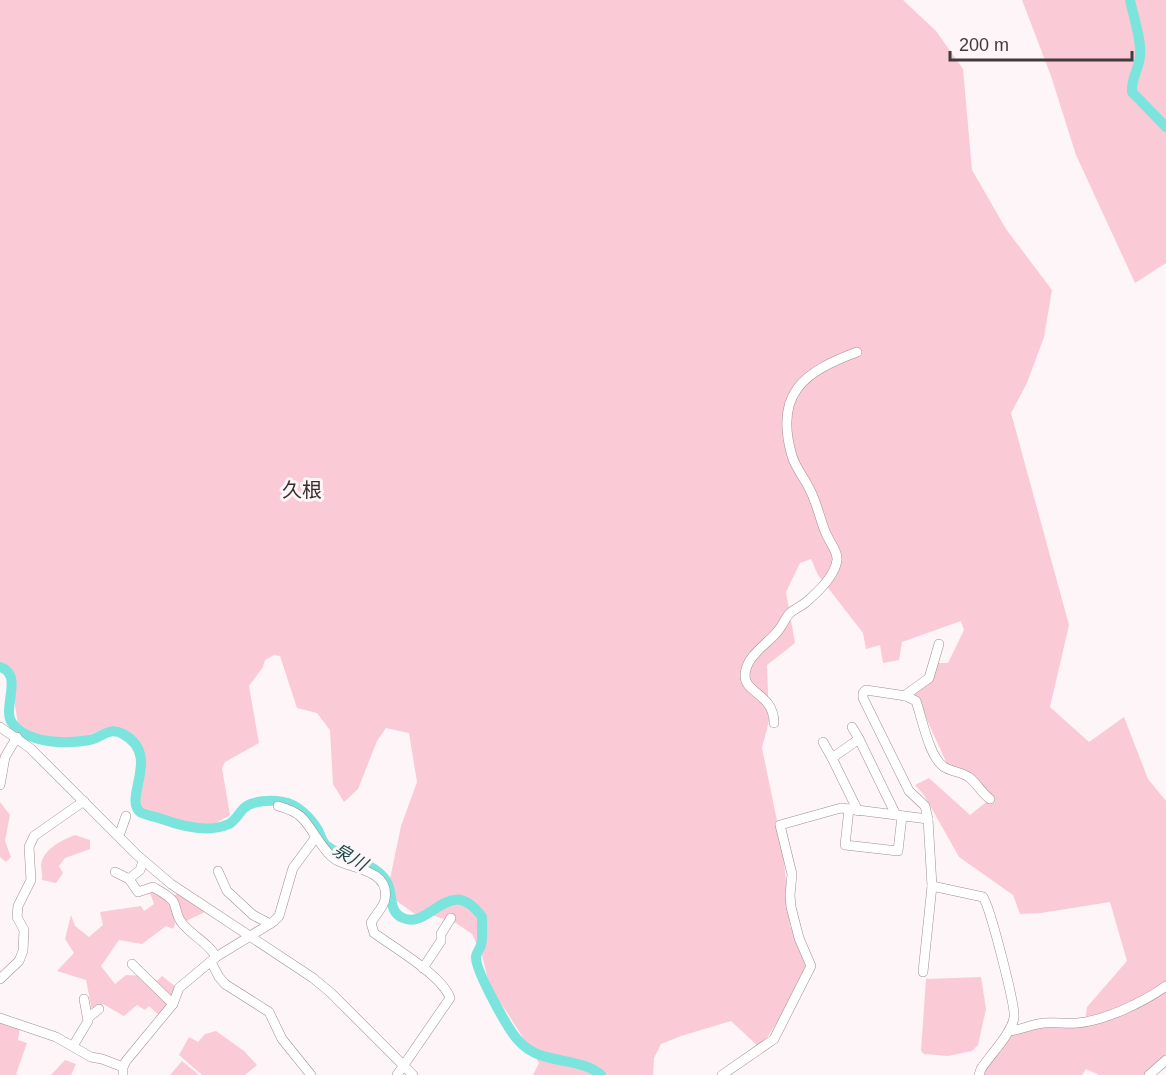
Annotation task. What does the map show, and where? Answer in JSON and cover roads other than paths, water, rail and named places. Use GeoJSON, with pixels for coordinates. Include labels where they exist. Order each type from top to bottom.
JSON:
{"type":"FeatureCollection","features":[{"type":"Feature","properties":{"kind":"street"},"geometry":{"type":"LineString","coordinates":[[774,723],[774,712],[770,704],[748,685],[745,676],[748,666],[756,652],[778,632],[790,613],[806,603],[829,578],[837,561],[837,555],[827,537],[813,495],[792,457],[787,419],[789,406],[803,380],[842,357],[857,352]]}},
{"type":"Feature","properties":{"kind":"street"},"geometry":{"type":"LineString","coordinates":[[904,696],[929,678],[939,644]]}},
{"type":"Feature","properties":{"kind":"street"},"geometry":{"type":"LineString","coordinates":[[923,972],[932,886],[928,819],[925,806],[909,791],[863,698],[863,693],[866,690],[904,696],[916,701],[930,745],[940,763],[946,768],[970,777],[977,788],[990,799]]}},
{"type":"Feature","properties":{"kind":"street"},"geometry":{"type":"LineString","coordinates":[[0,727],[17,738],[143,861],[171,884],[313,978],[413,1075]]}},
{"type":"Feature","properties":{"kind":"street"},"geometry":{"type":"LineString","coordinates":[[823,742],[854,810],[845,845],[898,851],[899,815],[852,727]]}},
{"type":"Feature","properties":{"kind":"street"},"geometry":{"type":"LineString","coordinates":[[0,785],[5,757],[17,738]]}},
{"type":"Feature","properties":{"kind":"street"},"geometry":{"type":"LineString","coordinates":[[832,758],[859,739]]}},
{"type":"Feature","properties":{"kind":"street"},"geometry":{"type":"LineString","coordinates":[[0,979],[19,961],[23,951],[24,930],[17,917],[18,906],[31,880],[29,851],[31,843],[34,837],[84,801]]}},
{"type":"Feature","properties":{"kind":"street"},"geometry":{"type":"LineString","coordinates":[[278,806],[292,810],[304,818],[315,837],[333,858],[365,865],[375,875],[381,882],[386,896],[371,923],[374,933],[423,968],[448,991],[450,998],[397,1075]]}},
{"type":"Feature","properties":{"kind":"street"},"geometry":{"type":"LineString","coordinates":[[722,1075],[774,1039],[811,966],[799,938],[791,907],[792,874],[780,825],[832,809],[928,819]]}},
{"type":"Feature","properties":{"kind":"street"},"geometry":{"type":"LineString","coordinates":[[119,836],[126,816]]}},
{"type":"Feature","properties":{"kind":"street"},"geometry":{"type":"LineString","coordinates":[[0,1018],[56,1037],[91,1057],[102,1059],[123,1071],[133,1052],[173,1004],[178,988],[214,959],[279,916],[293,868],[315,837]]}},
{"type":"Feature","properties":{"kind":"street"},"geometry":{"type":"LineString","coordinates":[[129,879],[140,870],[143,861]]}},
{"type":"Feature","properties":{"kind":"street"},"geometry":{"type":"LineString","coordinates":[[116,872],[129,879],[138,892],[153,887],[174,902],[176,914],[184,926],[206,945],[214,959],[219,977],[225,984],[269,1012],[282,1039],[311,1075]]}},
{"type":"Feature","properties":{"kind":"street"},"geometry":{"type":"LineString","coordinates":[[218,872],[227,891],[253,915],[270,924]]}},
{"type":"Feature","properties":{"kind":"street"},"geometry":{"type":"LineString","coordinates":[[932,886],[982,897],[987,903],[997,939],[1014,1017],[1009,1031],[979,1075]]}},
{"type":"Feature","properties":{"kind":"street"},"geometry":{"type":"LineString","coordinates":[[423,968],[441,941],[441,934],[451,918]]}},
{"type":"Feature","properties":{"kind":"street"},"geometry":{"type":"LineString","coordinates":[[176,933],[184,926]]}},
{"type":"Feature","properties":{"kind":"street"},"geometry":{"type":"LineString","coordinates":[[132,964],[173,1004]]}},
{"type":"Feature","properties":{"kind":"street"},"geometry":{"type":"LineString","coordinates":[[1009,1031],[1043,1023],[1078,1023],[1108,1016],[1152,996],[1166,986]]}},
{"type":"Feature","properties":{"kind":"street"},"geometry":{"type":"LineString","coordinates":[[73,1046],[88,1021],[84,999]]}},
{"type":"Feature","properties":{"kind":"street"},"geometry":{"type":"LineString","coordinates":[[87,1018],[99,1009]]}},
{"type":"Feature","properties":{"kind":"street"},"geometry":{"type":"LineString","coordinates":[[1149,1075],[1166,1060]]}},
{"type":"Feature","properties":{"kind":"waterway"},"geometry":{"type":"LineString","coordinates":[[1130,0],[1140,50],[1132,92],[1166,127]]}},
{"type":"Feature","properties":{"kind":"waterway","name":"泉川"},"geometry":{"type":"LineString","coordinates":[[0,667],[11,677],[10,718],[13,724],[28,736],[48,741],[70,742],[95,739],[114,731],[123,734],[134,743],[140,753],[141,764],[136,797],[136,805],[140,812],[186,826],[213,828],[229,824],[252,803],[268,801],[288,803],[308,816],[327,846],[379,873],[390,889],[394,911],[403,918],[413,920],[423,917],[450,901],[460,900],[470,905],[482,917],[482,938],[476,956],[477,964],[493,999],[517,1039],[537,1054],[580,1064],[601,1075]]}},
{"type":"Feature","properties":{"kind":"district","name":"久根"},"geometry":{"type":"Point","coordinates":[302,490]}}]}
